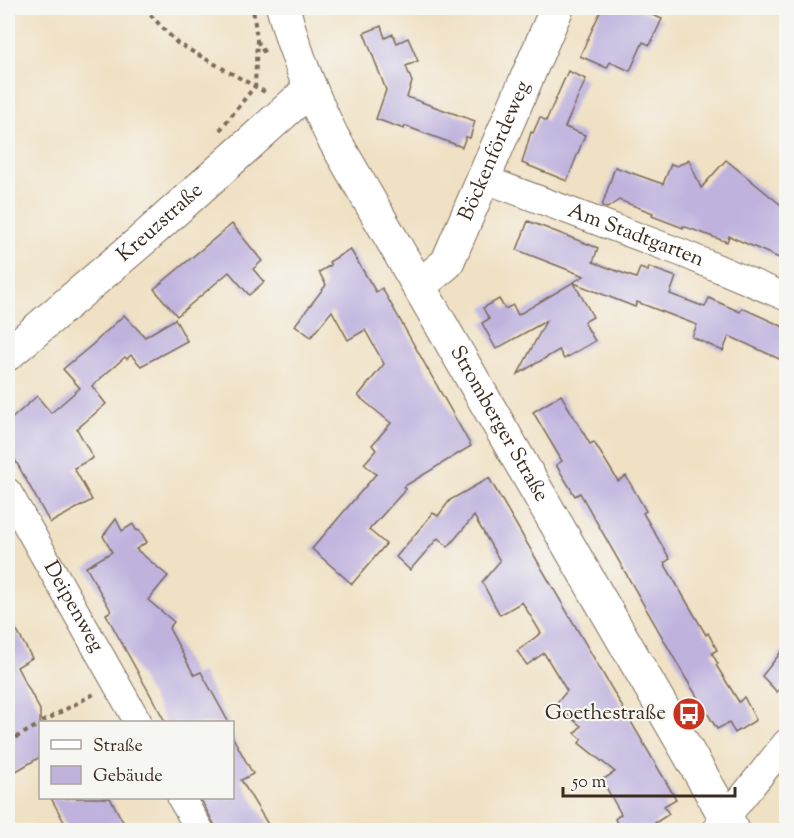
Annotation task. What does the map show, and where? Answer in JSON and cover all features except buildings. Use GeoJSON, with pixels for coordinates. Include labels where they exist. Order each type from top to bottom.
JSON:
{"type":"FeatureCollection","features":[{"type":"Feature","properties":{"kind":"main road","name":"Stromberger Straße"},"geometry":{"type":"LineString","coordinates":[[283,8],[292,40],[300,98],[332,136],[725,826]]}},
{"type":"Feature","properties":{"kind":"main road","name":"Böckenfördeweg"},"geometry":{"type":"LineString","coordinates":[[419,286],[447,263],[557,8]]}},
{"type":"Feature","properties":{"kind":"main road","name":"Kreuzstraße"},"geometry":{"type":"LineString","coordinates":[[8,354],[141,241],[300,98]]}},
{"type":"Feature","properties":{"kind":"street","name":"Am Stadtgarten"},"geometry":{"type":"LineString","coordinates":[[484,179],[682,253],[786,297]]}},
{"type":"Feature","properties":{"kind":"street","name":"Deipenweg"},"geometry":{"type":"LineString","coordinates":[[8,492],[137,721]]}},
{"type":"Feature","properties":{"kind":"street"},"geometry":{"type":"LineString","coordinates":[[725,826],[786,743]]}},
{"type":"Feature","properties":{"kind":"street"},"geometry":{"type":"LineString","coordinates":[[182,799],[200,831]]}},
{"type":"Feature","properties":{"kind":"path"},"geometry":{"type":"LineString","coordinates":[[144,8],[177,43],[255,86],[300,98]]}},
{"type":"Feature","properties":{"kind":"path"},"geometry":{"type":"LineString","coordinates":[[218,133],[255,86],[257,40],[253,8]]}},
{"type":"Feature","properties":{"kind":"path"},"geometry":{"type":"LineString","coordinates":[[45,721],[115,682]]}},
{"type":"Feature","properties":{"kind":"path"},"geometry":{"type":"LineString","coordinates":[[8,742],[39,724]]}},
{"type":"Feature","properties":{"kind":"place","name":"Goethestraße"},"geometry":{"type":"Point","coordinates":[689,714]}}]}
